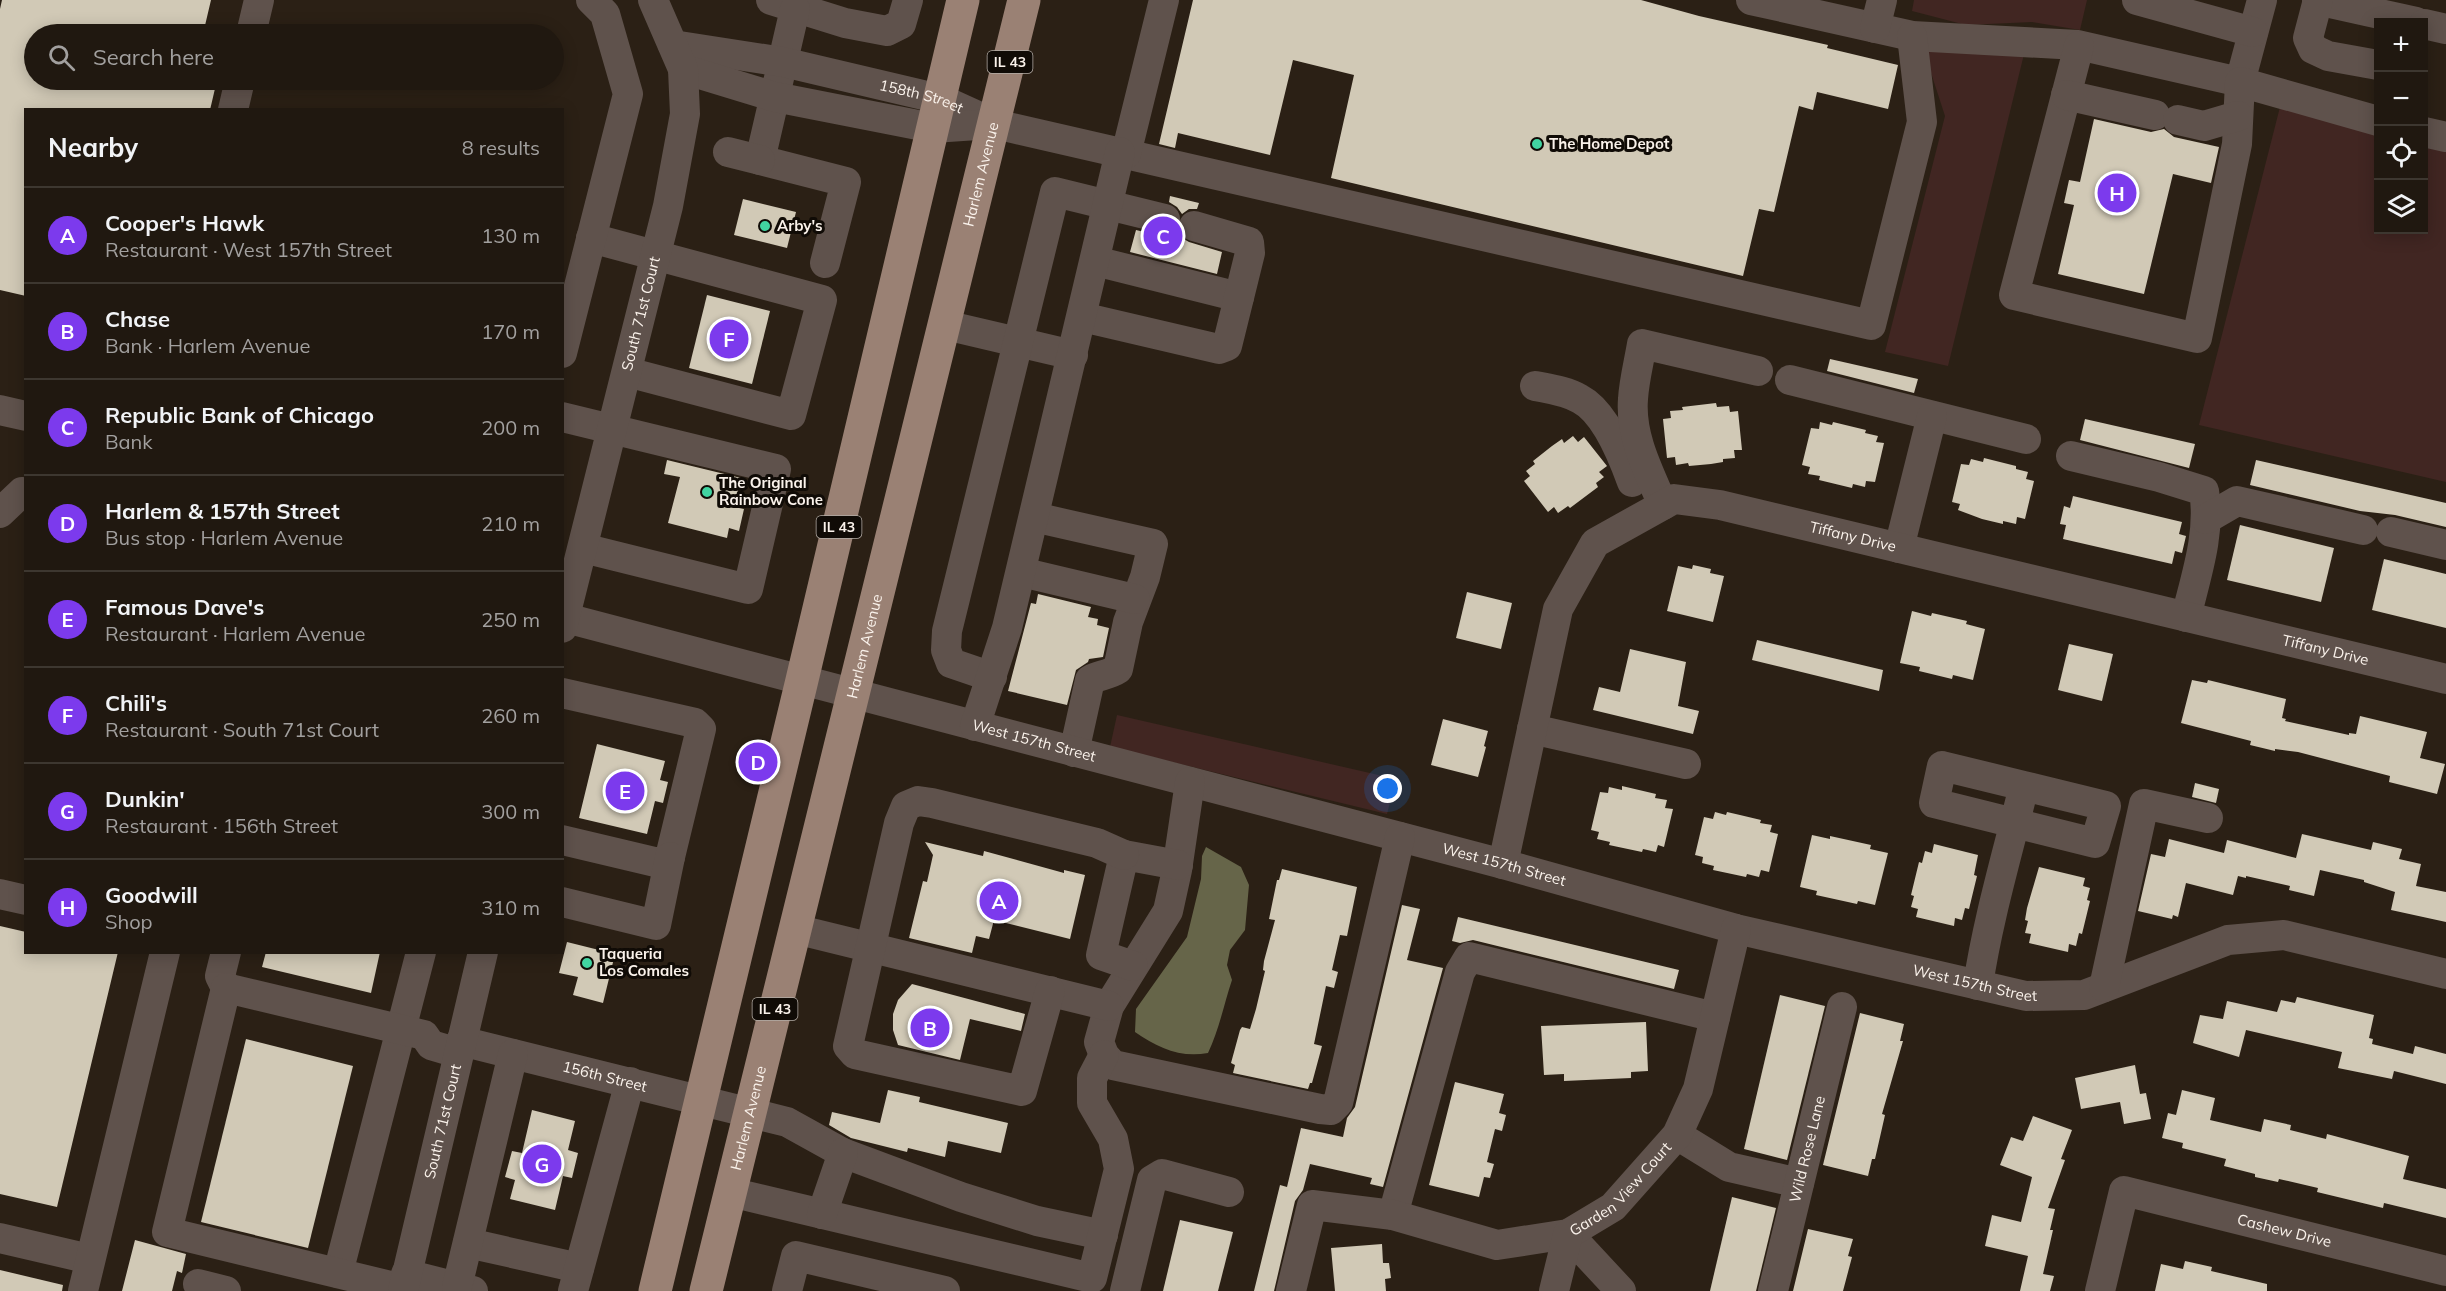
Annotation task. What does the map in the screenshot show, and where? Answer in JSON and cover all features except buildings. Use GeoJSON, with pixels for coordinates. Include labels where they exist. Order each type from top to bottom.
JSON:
{"type":"FeatureCollection","features":[{"type":"Feature","properties":{"kind":"main road","name":"IL 43"},"geometry":{"type":"LineString","coordinates":[[655,1291],[963,0]]}},
{"type":"Feature","properties":{"kind":"main road","name":"Harlem Avenue"},"geometry":{"type":"LineString","coordinates":[[706,1291],[1024,0]]}},
{"type":"Feature","properties":{"kind":"street"},"geometry":{"type":"LineString","coordinates":[[253,24],[259,0]]}},
{"type":"Feature","properties":{"kind":"street"},"geometry":{"type":"LineString","coordinates":[[564,345],[628,94],[604,14],[591,0]]}},
{"type":"Feature","properties":{"kind":"street","name":"South 71st Court"},"geometry":{"type":"LineString","coordinates":[[564,617],[656,256],[685,114],[678,57],[653,0]]}},
{"type":"Feature","properties":{"kind":"street"},"geometry":{"type":"LineString","coordinates":[[760,160],[783,62],[783,4],[845,23],[888,31],[901,24],[908,0]]}},
{"type":"Feature","properties":{"kind":"street"},"geometry":{"type":"LineString","coordinates":[[975,726],[982,699],[992,677],[1021,572],[1108,204],[1164,0]]}},
{"type":"Feature","properties":{"kind":"street"},"geometry":{"type":"LineString","coordinates":[[1751,0],[1879,14],[1912,36],[2079,46],[2240,82],[2374,120]]}},
{"type":"Feature","properties":{"kind":"street"},"geometry":{"type":"LineString","coordinates":[[2136,0],[2253,32]]}},
{"type":"Feature","properties":{"kind":"street"},"geometry":{"type":"LineString","coordinates":[[2079,46],[2014,295],[2197,338],[2237,144],[2240,82],[2262,0]]}},
{"type":"Feature","properties":{"kind":"street"},"geometry":{"type":"LineString","coordinates":[[2374,64],[2328,56],[2313,49],[2308,38],[2317,0],[2414,18]]}},
{"type":"Feature","properties":{"kind":"street"},"geometry":{"type":"LineString","coordinates":[[2428,23],[2446,29]]}},
{"type":"Feature","properties":{"kind":"street","name":"158th Street"},"geometry":{"type":"LineString","coordinates":[[678,57],[775,97],[937,114],[995,124],[1871,325],[1922,122],[1912,36]]}},
{"type":"Feature","properties":{"kind":"street","name":"158th Street"},"geometry":{"type":"LineString","coordinates":[[678,57],[783,62],[937,114]]}},
{"type":"Feature","properties":{"kind":"street"},"geometry":{"type":"LineString","coordinates":[[233,108],[238,90]]}},
{"type":"Feature","properties":{"kind":"street"},"geometry":{"type":"LineString","coordinates":[[2066,95],[2204,126],[2238,116]]}},
{"type":"Feature","properties":{"kind":"street"},"geometry":{"type":"LineString","coordinates":[[2428,133],[2446,137]]}},
{"type":"Feature","properties":{"kind":"street"},"geometry":{"type":"LineString","coordinates":[[728,152],[846,182],[825,262]]}},
{"type":"Feature","properties":{"kind":"street"},"geometry":{"type":"LineString","coordinates":[[992,677],[951,663],[946,650],[947,631],[1055,192],[1165,219]]}},
{"type":"Feature","properties":{"kind":"street"},"geometry":{"type":"LineString","coordinates":[[1082,317],[1219,349],[1227,346],[1250,253],[1249,242],[1194,226]]}},
{"type":"Feature","properties":{"kind":"street"},"geometry":{"type":"LineString","coordinates":[[591,238],[822,300],[792,415],[627,372]]}},
{"type":"Feature","properties":{"kind":"street"},"geometry":{"type":"LineString","coordinates":[[1095,261],[1239,297]]}},
{"type":"Feature","properties":{"kind":"street"},"geometry":{"type":"LineString","coordinates":[[945,325],[1073,355]]}},
{"type":"Feature","properties":{"kind":"street"},"geometry":{"type":"LineString","coordinates":[[1655,510],[1634,428],[1633,400],[1642,344],[1758,371]]}},
{"type":"Feature","properties":{"kind":"street"},"geometry":{"type":"LineString","coordinates":[[1790,380],[2026,439]]}},
{"type":"Feature","properties":{"kind":"street"},"geometry":{"type":"LineString","coordinates":[[1535,386],[1565,392],[1583,400],[1596,414],[1655,510]]}},
{"type":"Feature","properties":{"kind":"street"},"geometry":{"type":"LineString","coordinates":[[0,410],[24,416]]}},
{"type":"Feature","properties":{"kind":"street"},"geometry":{"type":"LineString","coordinates":[[1899,548],[1932,416]]}},
{"type":"Feature","properties":{"kind":"street"},"geometry":{"type":"LineString","coordinates":[[564,417],[776,469],[748,589],[583,548]]}},
{"type":"Feature","properties":{"kind":"street"},"geometry":{"type":"LineString","coordinates":[[2071,456],[2159,477],[2204,491],[2206,519],[2199,565],[2186,617]]}},
{"type":"Feature","properties":{"kind":"street"},"geometry":{"type":"LineString","coordinates":[[0,513],[16,490]]}},
{"type":"Feature","properties":{"kind":"street","name":"Tiffany Drive"},"geometry":{"type":"LineString","coordinates":[[1503,864],[1558,609],[1595,543],[1674,500],[1720,505],[2446,679]]}},
{"type":"Feature","properties":{"kind":"street"},"geometry":{"type":"LineString","coordinates":[[2206,519],[2237,501],[2446,544]]}},
{"type":"Feature","properties":{"kind":"street"},"geometry":{"type":"LineString","coordinates":[[1034,517],[1153,544],[1145,577],[1135,599],[1118,669],[1111,674],[1097,675],[1090,680],[1074,752]]}},
{"type":"Feature","properties":{"kind":"street"},"geometry":{"type":"LineString","coordinates":[[1021,572],[1135,599]]}},
{"type":"Feature","properties":{"kind":"street","name":"West 157th Street"},"geometry":{"type":"LineString","coordinates":[[564,621],[802,680],[1503,864],[1736,929],[2026,996],[2084,995],[2228,940],[2284,935],[2446,974]]}},
{"type":"Feature","properties":{"kind":"street"},"geometry":{"type":"LineString","coordinates":[[564,693],[695,723],[701,729],[656,925],[564,902]]}},
{"type":"Feature","properties":{"kind":"street"},"geometry":{"type":"LineString","coordinates":[[1532,729],[1686,764]]}},
{"type":"Feature","properties":{"kind":"street"},"geometry":{"type":"LineString","coordinates":[[1942,766],[2024,786],[2106,806],[2095,843],[1934,803],[1942,766]]}},
{"type":"Feature","properties":{"kind":"street"},"geometry":{"type":"LineString","coordinates":[[1190,782],[1178,865],[1168,911],[1109,1006],[1099,1042],[1104,1055],[1113,1065],[1331,1110],[1338,1103],[1400,837]]}},
{"type":"Feature","properties":{"kind":"street"},"geometry":{"type":"LineString","coordinates":[[1978,986],[2024,786]]}},
{"type":"Feature","properties":{"kind":"street"},"geometry":{"type":"LineString","coordinates":[[1050,991],[1022,1091],[855,1054],[848,1046],[899,823],[906,806],[918,801],[1097,843],[1124,855],[1178,865]]}},
{"type":"Feature","properties":{"kind":"street"},"geometry":{"type":"LineString","coordinates":[[2104,987],[2144,804],[2208,818]]}},
{"type":"Feature","properties":{"kind":"street"},"geometry":{"type":"LineString","coordinates":[[564,840],[658,864],[670,857]]}},
{"type":"Feature","properties":{"kind":"street"},"geometry":{"type":"LineString","coordinates":[[1124,855],[1101,955],[1133,966]]}},
{"type":"Feature","properties":{"kind":"street"},"geometry":{"type":"LineString","coordinates":[[0,894],[24,900]]}},
{"type":"Feature","properties":{"kind":"street"},"geometry":{"type":"LineString","coordinates":[[795,929],[1109,1006]]}},
{"type":"Feature","properties":{"kind":"street","name":"Garden View Court"},"geometry":{"type":"LineString","coordinates":[[1291,1291],[1312,1205],[1393,1215],[1497,1245],[1568,1234],[1613,1207],[1677,1135],[1698,1089],[1736,929]]}},
{"type":"Feature","properties":{"kind":"street"},"geometry":{"type":"LineString","coordinates":[[82,1291],[165,954]]}},
{"type":"Feature","properties":{"kind":"street"},"geometry":{"type":"LineString","coordinates":[[226,954],[220,976],[226,988],[167,1232],[338,1273],[404,1285],[465,1289],[468,1243],[513,1054]]}},
{"type":"Feature","properties":{"kind":"street"},"geometry":{"type":"LineString","coordinates":[[338,1273],[413,1033],[421,954]]}},
{"type":"Feature","properties":{"kind":"street","name":"South 71st Court"},"geometry":{"type":"LineString","coordinates":[[404,1285],[483,954]]}},
{"type":"Feature","properties":{"kind":"street"},"geometry":{"type":"LineString","coordinates":[[1393,1215],[1460,972],[1468,957],[1715,1017]]}},
{"type":"Feature","properties":{"kind":"street","name":"156th Street"},"geometry":{"type":"LineString","coordinates":[[226,988],[413,1033],[431,1045],[461,1041],[787,1122],[843,1153],[961,1197],[1037,1221],[1103,1235]]}},
{"type":"Feature","properties":{"kind":"street","name":"Wild Rose Lane"},"geometry":{"type":"LineString","coordinates":[[1773,1291],[1842,1007]]}},
{"type":"Feature","properties":{"kind":"street"},"geometry":{"type":"LineString","coordinates":[[1092,1278],[1119,1168],[1113,1139],[1092,1103],[1092,1078],[1104,1055]]}},
{"type":"Feature","properties":{"kind":"street"},"geometry":{"type":"LineString","coordinates":[[468,1243],[576,1279],[630,1082]]}},
{"type":"Feature","properties":{"kind":"street"},"geometry":{"type":"LineString","coordinates":[[1677,1135],[1729,1167],[1799,1184]]}},
{"type":"Feature","properties":{"kind":"street"},"geometry":{"type":"LineString","coordinates":[[822,1214],[843,1153]]}},
{"type":"Feature","properties":{"kind":"street"},"geometry":{"type":"LineString","coordinates":[[730,1192],[1092,1278],[1125,1289],[1152,1180],[1162,1174],[1229,1192]]}},
{"type":"Feature","properties":{"kind":"street","name":"Cashew Drive"},"geometry":{"type":"LineString","coordinates":[[2100,1291],[2124,1191],[2446,1271]]}},
{"type":"Feature","properties":{"kind":"street"},"geometry":{"type":"LineString","coordinates":[[841,1266],[851,1221]]}},
{"type":"Feature","properties":{"kind":"street"},"geometry":{"type":"LineString","coordinates":[[1554,1291],[1568,1234]]}},
{"type":"Feature","properties":{"kind":"street"},"geometry":{"type":"LineString","coordinates":[[1568,1234],[1621,1291]]}},
{"type":"Feature","properties":{"kind":"street"},"geometry":{"type":"LineString","coordinates":[[0,1238],[90,1259]]}},
{"type":"Feature","properties":{"kind":"street"},"geometry":{"type":"LineString","coordinates":[[787,1291],[796,1256],[945,1291]]}},
{"type":"Feature","properties":{"kind":"shaded area"},"geometry":{"type":"Polygon","coordinates":[[[1914,0],[2087,0],[2080,30],[2032,22],[1966,25],[1912,11],[1914,0]]]}},
{"type":"Feature","properties":{"kind":"shaded area"},"geometry":{"type":"Polygon","coordinates":[[[1922,45],[2025,50],[1948,366],[1885,352],[1945,116],[1922,45]]]}},
{"type":"Feature","properties":{"kind":"shaded area"},"geometry":{"type":"Polygon","coordinates":[[[2281,103],[2374,127],[2374,234],[2428,234],[2428,140],[2446,145],[2446,482],[2199,425],[2281,103]]]}},
{"type":"Feature","properties":{"kind":"shaded area"},"geometry":{"type":"Polygon","coordinates":[[[1117,715],[1396,779],[1387,814],[1110,747],[1117,715]]]}},
{"type":"Feature","properties":{"kind":"shaded area"},"geometry":{"type":"Polygon","coordinates":[[[1206,847],[1241,867],[1249,885],[1245,930],[1230,950],[1227,965],[1232,980],[1215,1035],[1208,1053],[1188,1054],[1161,1047],[1135,1032],[1136,1009],[1187,937],[1201,879],[1202,856],[1206,847]]]}},
{"type":"Feature","properties":{"kind":"place","name":"The Home Depot"},"geometry":{"type":"Point","coordinates":[1537,144]}},
{"type":"Feature","properties":{"kind":"place","name":"Goodwill"},"geometry":{"type":"Point","coordinates":[2117,193]}},
{"type":"Feature","properties":{"kind":"place","name":"Arby's"},"geometry":{"type":"Point","coordinates":[765,226]}},
{"type":"Feature","properties":{"kind":"place","name":"Republic Bank of Chicago"},"geometry":{"type":"Point","coordinates":[1163,236]}},
{"type":"Feature","properties":{"kind":"place","name":"Chili's"},"geometry":{"type":"Point","coordinates":[729,339]}},
{"type":"Feature","properties":{"kind":"place","name":"The Original Rainbow Cone"},"geometry":{"type":"Point","coordinates":[707,492]}},
{"type":"Feature","properties":{"kind":"place","name":"Harlem & 157th Street"},"geometry":{"type":"Point","coordinates":[758,762]}},
{"type":"Feature","properties":{"kind":"place","name":"Famous Dave's"},"geometry":{"type":"Point","coordinates":[625,791]}},
{"type":"Feature","properties":{"kind":"place","name":"Cooper's Hawk"},"geometry":{"type":"Point","coordinates":[999,901]}},
{"type":"Feature","properties":{"kind":"place","name":"Taqueria Los Comales"},"geometry":{"type":"Point","coordinates":[587,963]}},
{"type":"Feature","properties":{"kind":"place","name":"Chase"},"geometry":{"type":"Point","coordinates":[930,1028]}},
{"type":"Feature","properties":{"kind":"place","name":"Dunkin'"},"geometry":{"type":"Point","coordinates":[542,1164]}}]}
